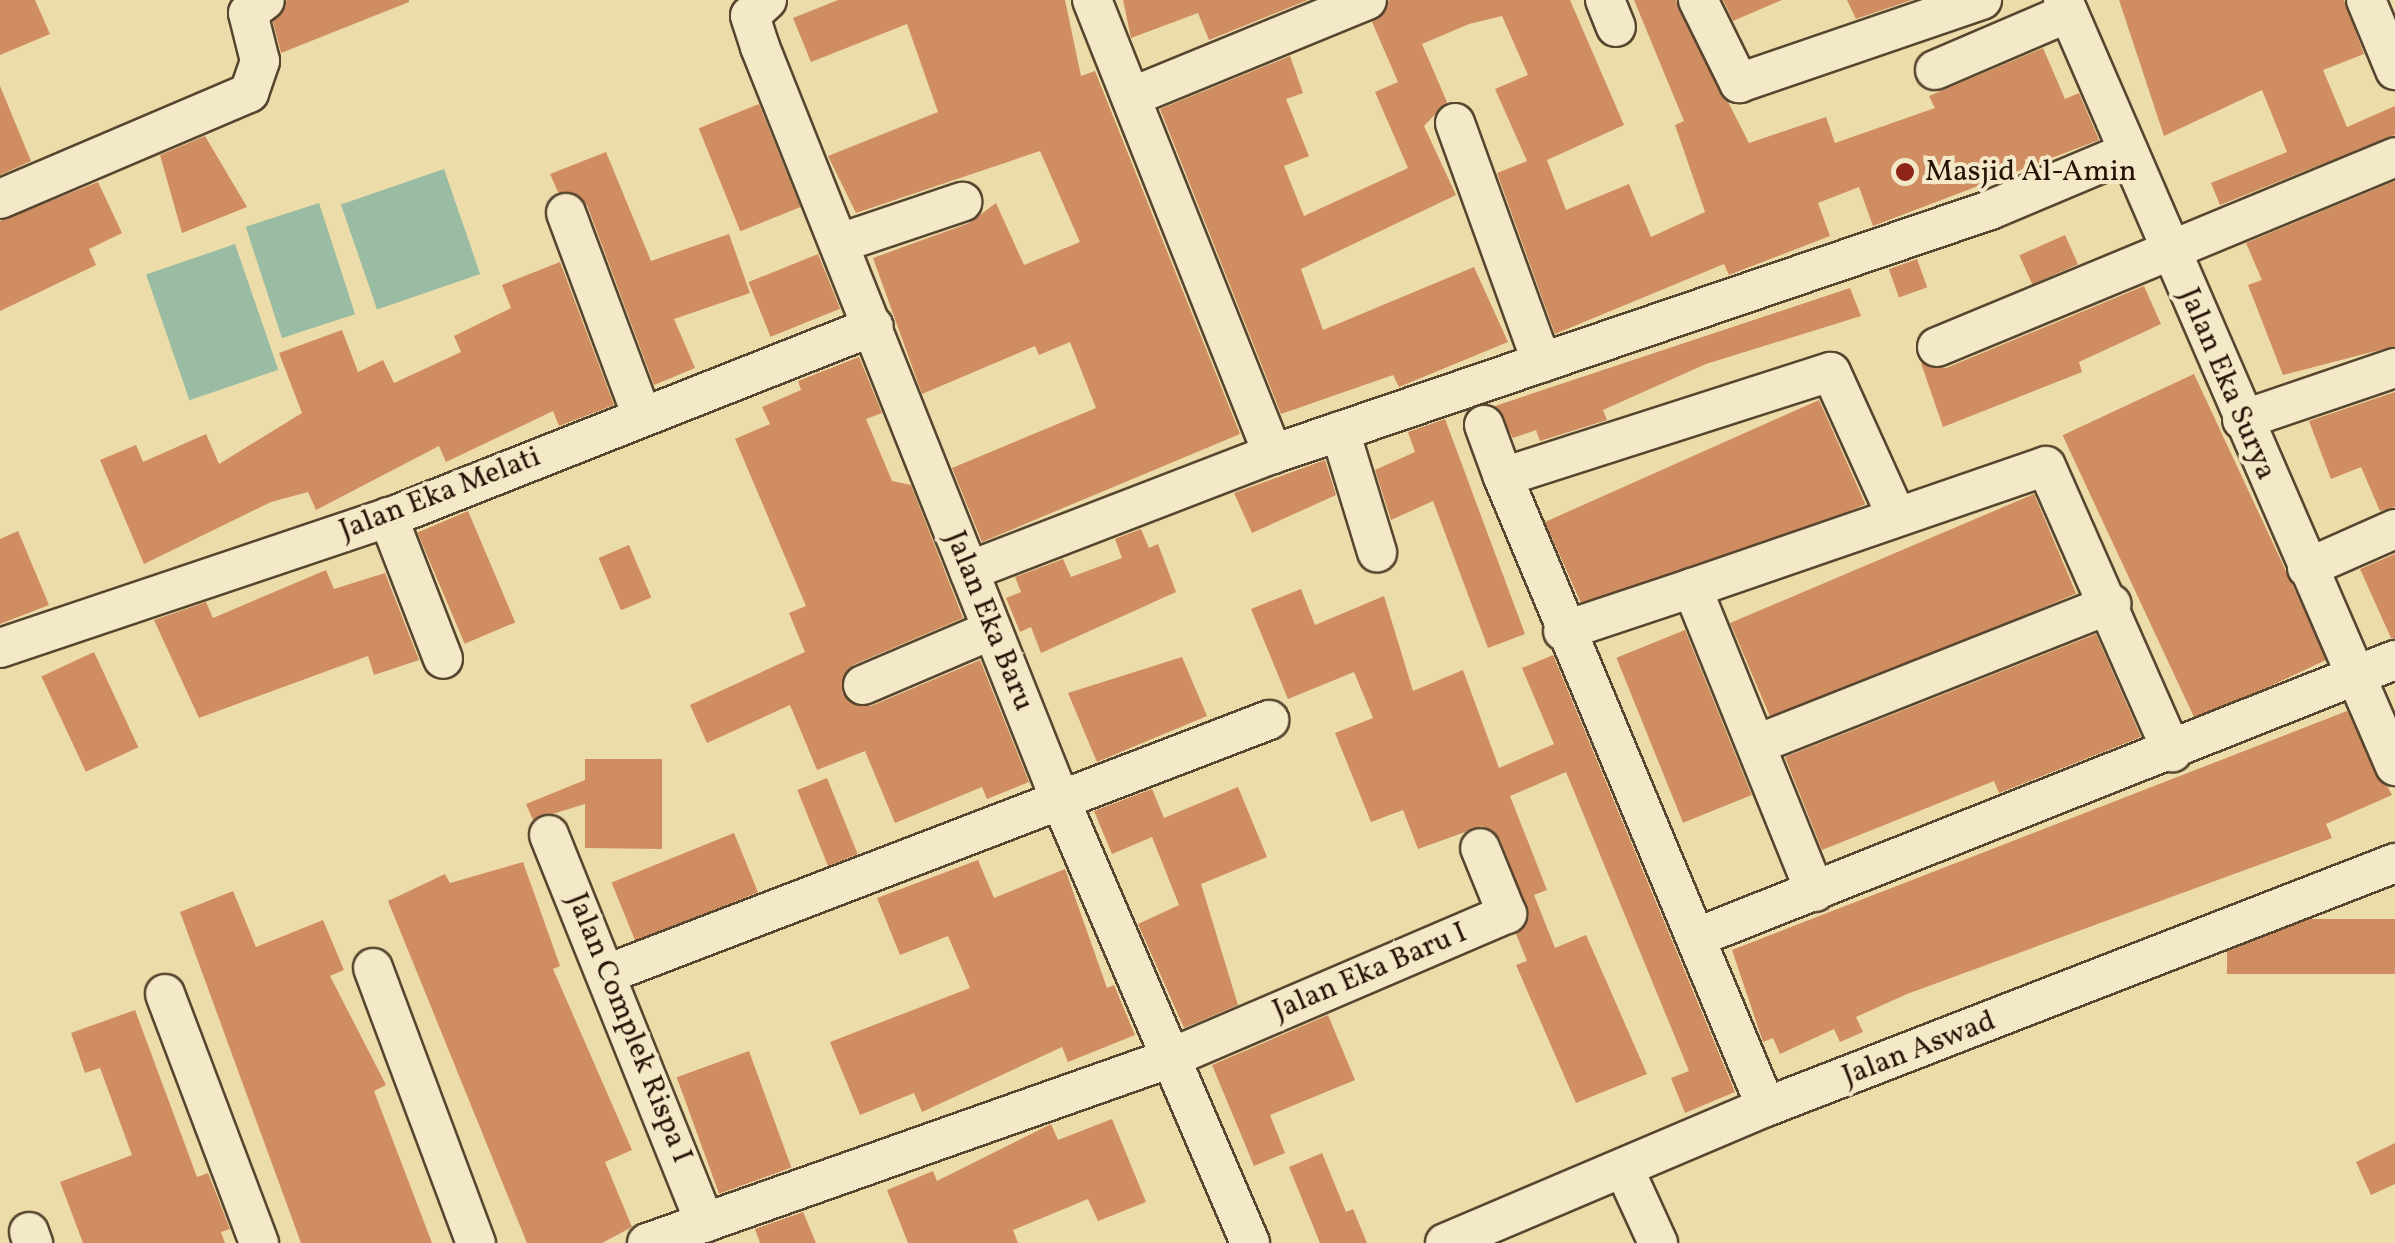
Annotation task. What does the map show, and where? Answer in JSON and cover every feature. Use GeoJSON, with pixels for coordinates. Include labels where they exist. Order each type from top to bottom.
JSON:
{"type":"FeatureCollection","features":[{"type":"Feature","properties":{"kind":"street"},"geometry":{"type":"LineString","coordinates":[[0,199],[249,93],[260,61],[248,13],[265,0]]}},
{"type":"Feature","properties":{"kind":"street","name":"Jalan Eka Baru"},"geometry":{"type":"LineString","coordinates":[[767,0],[750,22],[843,242],[1060,797],[1250,1243]]}},
{"type":"Feature","properties":{"kind":"street"},"geometry":{"type":"LineString","coordinates":[[1092,0],[1273,454]]}},
{"type":"Feature","properties":{"kind":"street"},"geometry":{"type":"LineString","coordinates":[[1131,97],[1368,0]]}},
{"type":"Feature","properties":{"kind":"street"},"geometry":{"type":"LineString","coordinates":[[1698,0],[1739,84],[1982,0]]}},
{"type":"Feature","properties":{"kind":"street"},"geometry":{"type":"LineString","coordinates":[[2366,0],[2395,70]]}},
{"type":"Feature","properties":{"kind":"street"},"geometry":{"type":"LineString","coordinates":[[1935,70],[2066,6]]}},
{"type":"Feature","properties":{"kind":"street","name":"Jalan Eka Surya"},"geometry":{"type":"LineString","coordinates":[[2066,6],[2307,568],[2357,674],[2387,724],[2395,766]]}},
{"type":"Feature","properties":{"kind":"street"},"geometry":{"type":"LineString","coordinates":[[1455,123],[1542,363]]}},
{"type":"Feature","properties":{"kind":"street"},"geometry":{"type":"LineString","coordinates":[[969,571],[1273,454],[1990,210],[2128,152]]}},
{"type":"Feature","properties":{"kind":"street"},"geometry":{"type":"LineString","coordinates":[[1936,347],[2395,157]]}},
{"type":"Feature","properties":{"kind":"street"},"geometry":{"type":"LineString","coordinates":[[843,242],[962,202]]}},
{"type":"Feature","properties":{"kind":"street"},"geometry":{"type":"LineString","coordinates":[[566,213],[642,416]]}},
{"type":"Feature","properties":{"kind":"street","name":"Jalan Eka Melati"},"geometry":{"type":"LineString","coordinates":[[0,648],[388,517],[874,326]]}},
{"type":"Feature","properties":{"kind":"street"},"geometry":{"type":"LineString","coordinates":[[2242,420],[2395,368]]}},
{"type":"Feature","properties":{"kind":"street"},"geometry":{"type":"LineString","coordinates":[[1503,477],[1831,372],[1895,512]]}},
{"type":"Feature","properties":{"kind":"street"},"geometry":{"type":"LineString","coordinates":[[1484,425],[1563,631],[1700,936],[1766,1107]]}},
{"type":"Feature","properties":{"kind":"street"},"geometry":{"type":"LineString","coordinates":[[1340,431],[1377,552]]}},
{"type":"Feature","properties":{"kind":"street"},"geometry":{"type":"LineString","coordinates":[[1563,631],[1692,588],[1895,512],[2050,468],[2172,752]]}},
{"type":"Feature","properties":{"kind":"street"},"geometry":{"type":"LineString","coordinates":[[388,517],[443,659]]}},
{"type":"Feature","properties":{"kind":"street"},"geometry":{"type":"LineString","coordinates":[[2307,568],[2395,529]]}},
{"type":"Feature","properties":{"kind":"street"},"geometry":{"type":"LineString","coordinates":[[1692,588],[1760,743],[1815,892]]}},
{"type":"Feature","properties":{"kind":"street"},"geometry":{"type":"LineString","coordinates":[[1760,743],[2110,604]]}},
{"type":"Feature","properties":{"kind":"street"},"geometry":{"type":"LineString","coordinates":[[862,686],[992,630]]}},
{"type":"Feature","properties":{"kind":"street"},"geometry":{"type":"LineString","coordinates":[[1700,936],[2172,752],[2395,660]]}},
{"type":"Feature","properties":{"kind":"street"},"geometry":{"type":"LineString","coordinates":[[612,972],[1060,797],[1270,720]]}},
{"type":"Feature","properties":{"kind":"street","name":"Jalan Complek Rispa I"},"geometry":{"type":"LineString","coordinates":[[549,835],[722,1227]]}},
{"type":"Feature","properties":{"kind":"street","name":"Jalan Eka Baru I"},"geometry":{"type":"LineString","coordinates":[[1168,1058],[1507,914],[1480,848]]}},
{"type":"Feature","properties":{"kind":"street","name":"Jalan Aswad"},"geometry":{"type":"LineString","coordinates":[[1446,1243],[1626,1174],[1766,1107],[2395,864]]}},
{"type":"Feature","properties":{"kind":"street"},"geometry":{"type":"LineString","coordinates":[[373,968],[476,1243]]}},
{"type":"Feature","properties":{"kind":"street"},"geometry":{"type":"LineString","coordinates":[[165,994],[259,1243]]}},
{"type":"Feature","properties":{"kind":"street"},"geometry":{"type":"LineString","coordinates":[[647,1243],[722,1227],[1168,1058]]}},
{"type":"Feature","properties":{"kind":"street"},"geometry":{"type":"LineString","coordinates":[[1626,1174],[1658,1243]]}},
{"type":"Feature","properties":{"kind":"shaded area"},"geometry":{"type":"Polygon","coordinates":[[[444,169],[480,274],[377,309],[341,204],[444,169]]]}},
{"type":"Feature","properties":{"kind":"shaded area"},"geometry":{"type":"Polygon","coordinates":[[[319,203],[355,314],[282,338],[246,227],[319,203]]]}},
{"type":"Feature","properties":{"kind":"shaded area"},"geometry":{"type":"Polygon","coordinates":[[[235,244],[278,370],[189,400],[146,275],[235,244]]]}},
{"type":"Feature","properties":{"kind":"building"},"geometry":{"type":"Polygon","coordinates":[[[0,0],[35,0],[50,34],[0,55],[0,0]]]}},
{"type":"Feature","properties":{"kind":"building"},"geometry":{"type":"Polygon","coordinates":[[[287,0],[409,2],[281,53],[273,22],[287,0]]]}},
{"type":"Feature","properties":{"kind":"building"},"geometry":{"type":"Polygon","coordinates":[[[838,0],[1065,0],[1081,76],[1095,71],[1240,434],[982,542],[952,468],[1096,408],[1070,342],[1039,355],[1035,346],[922,394],[873,258],[969,223],[996,203],[1024,265],[1080,242],[1040,151],[856,213],[828,156],[938,112],[907,24],[811,62],[793,18],[838,0]]]}},
{"type":"Feature","properties":{"kind":"building"},"geometry":{"type":"Polygon","coordinates":[[[1123,0],[1308,0],[1209,40],[1198,13],[1131,38],[1123,0]]]}},
{"type":"Feature","properties":{"kind":"building"},"geometry":{"type":"Polygon","coordinates":[[[1389,0],[1570,0],[1624,125],[1547,160],[1566,210],[1629,184],[1651,237],[1705,212],[1675,125],[1684,121],[1634,0],[1676,0],[1749,143],[1826,117],[1835,143],[1935,108],[1929,96],[2043,48],[2065,99],[2079,93],[2099,140],[1873,226],[1859,187],[1818,203],[1830,236],[1729,275],[1724,264],[1555,334],[1497,173],[1527,161],[1495,89],[1528,75],[1502,16],[1469,24],[1422,44],[1447,102],[1424,126],[1456,195],[1301,269],[1323,330],[1474,267],[1508,342],[1399,387],[1393,375],[1281,414],[1160,109],[1290,56],[1303,93],[1286,99],[1309,156],[1284,166],[1304,216],[1408,168],[1375,92],[1398,82],[1372,22],[1389,0]]]}},
{"type":"Feature","properties":{"kind":"building"},"geometry":{"type":"Polygon","coordinates":[[[1723,0],[1782,0],[1733,21],[1723,0]]]}},
{"type":"Feature","properties":{"kind":"building"},"geometry":{"type":"Polygon","coordinates":[[[1847,0],[1912,0],[1856,19],[1847,0]]]}},
{"type":"Feature","properties":{"kind":"building"},"geometry":{"type":"Polygon","coordinates":[[[2119,0],[2344,0],[2364,54],[2323,70],[2347,127],[2395,106],[2395,135],[2220,205],[2211,183],[2287,152],[2262,90],[2164,136],[2119,0]]]}},
{"type":"Feature","properties":{"kind":"building"},"geometry":{"type":"Polygon","coordinates":[[[0,86],[31,161],[0,175],[0,86]]]}},
{"type":"Feature","properties":{"kind":"building"},"geometry":{"type":"Polygon","coordinates":[[[759,104],[801,207],[740,231],[699,128],[759,104]]]}},
{"type":"Feature","properties":{"kind":"building"},"geometry":{"type":"Polygon","coordinates":[[[205,136],[247,207],[182,233],[160,155],[205,136]]]}},
{"type":"Feature","properties":{"kind":"building"},"geometry":{"type":"Polygon","coordinates":[[[606,152],[651,261],[729,234],[750,293],[674,319],[695,368],[654,385],[587,205],[558,192],[550,174],[606,152]]]}},
{"type":"Feature","properties":{"kind":"building"},"geometry":{"type":"Polygon","coordinates":[[[2395,181],[2395,346],[2283,375],[2248,285],[2262,280],[2246,243],[2395,181]]]}},
{"type":"Feature","properties":{"kind":"building"},"geometry":{"type":"Polygon","coordinates":[[[98,182],[122,233],[89,249],[96,265],[0,311],[0,221],[98,182]]]}},
{"type":"Feature","properties":{"kind":"building"},"geometry":{"type":"Polygon","coordinates":[[[2065,235],[2078,264],[2032,285],[2019,255],[2065,235]]]}},
{"type":"Feature","properties":{"kind":"building"},"geometry":{"type":"Polygon","coordinates":[[[818,254],[840,309],[771,337],[748,282],[818,254]]]}},
{"type":"Feature","properties":{"kind":"building"},"geometry":{"type":"Polygon","coordinates":[[[1917,259],[1927,287],[1899,297],[1889,269],[1917,259]]]}},
{"type":"Feature","properties":{"kind":"building"},"geometry":{"type":"Polygon","coordinates":[[[560,262],[614,405],[559,426],[553,411],[446,462],[439,446],[316,510],[308,492],[271,502],[144,564],[100,460],[136,445],[143,462],[206,434],[219,464],[302,413],[279,353],[342,330],[358,372],[383,360],[394,383],[461,352],[454,336],[511,308],[502,285],[560,262]]]}},
{"type":"Feature","properties":{"kind":"building"},"geometry":{"type":"Polygon","coordinates":[[[2144,286],[2161,324],[2079,362],[2082,372],[1943,427],[1921,363],[1946,368],[2144,286]]]}},
{"type":"Feature","properties":{"kind":"building"},"geometry":{"type":"Polygon","coordinates":[[[1850,288],[1861,316],[1706,364],[1603,410],[1607,420],[1540,441],[1536,430],[1513,438],[1495,406],[1850,288]]]}},
{"type":"Feature","properties":{"kind":"building"},"geometry":{"type":"Polygon","coordinates":[[[859,357],[882,413],[866,419],[892,481],[911,485],[963,618],[853,665],[842,693],[871,706],[980,660],[1029,782],[987,799],[982,787],[895,823],[865,751],[817,770],[790,705],[707,743],[690,705],[805,652],[789,613],[806,606],[735,439],[770,424],[762,407],[801,390],[798,381],[859,357]]]}},
{"type":"Feature","properties":{"kind":"building"},"geometry":{"type":"Polygon","coordinates":[[[2194,374],[2327,659],[2196,721],[2063,435],[2194,374]]]}},
{"type":"Feature","properties":{"kind":"building"},"geometry":{"type":"Polygon","coordinates":[[[2395,392],[2395,507],[2380,511],[2361,467],[2331,479],[2309,421],[2395,392]]]}},
{"type":"Feature","properties":{"kind":"building"},"geometry":{"type":"Polygon","coordinates":[[[1819,400],[1865,504],[1591,626],[1545,522],[1819,400]]]}},
{"type":"Feature","properties":{"kind":"building"},"geometry":{"type":"Polygon","coordinates":[[[1445,419],[1525,634],[1488,648],[1433,501],[1391,520],[1375,470],[1415,452],[1408,432],[1445,419]]]}},
{"type":"Feature","properties":{"kind":"building"},"geometry":{"type":"Polygon","coordinates":[[[1325,460],[1336,495],[1252,533],[1234,493],[1325,460]]]}},
{"type":"Feature","properties":{"kind":"building"},"geometry":{"type":"Polygon","coordinates":[[[2034,494],[2076,593],[1772,722],[1730,623],[2034,494]]]}},
{"type":"Feature","properties":{"kind":"building"},"geometry":{"type":"Polygon","coordinates":[[[468,511],[515,622],[465,644],[417,532],[468,511]]]}},
{"type":"Feature","properties":{"kind":"building"},"geometry":{"type":"Polygon","coordinates":[[[1141,529],[1149,548],[1158,544],[1176,592],[1041,653],[1031,627],[1020,632],[1006,598],[1021,592],[1015,577],[1063,559],[1071,577],[1122,558],[1115,539],[1141,529]]]}},
{"type":"Feature","properties":{"kind":"building"},"geometry":{"type":"Polygon","coordinates":[[[18,531],[49,605],[0,624],[0,539],[18,531]]]}},
{"type":"Feature","properties":{"kind":"building"},"geometry":{"type":"Polygon","coordinates":[[[629,545],[651,597],[621,610],[599,558],[629,545]]]}},
{"type":"Feature","properties":{"kind":"building"},"geometry":{"type":"Polygon","coordinates":[[[2395,554],[2395,638],[2391,638],[2360,569],[2395,554]]]}},
{"type":"Feature","properties":{"kind":"building"},"geometry":{"type":"Polygon","coordinates":[[[326,570],[334,589],[385,573],[419,660],[374,675],[368,656],[199,718],[154,620],[206,602],[213,618],[326,570]]]}},
{"type":"Feature","properties":{"kind":"building"},"geometry":{"type":"Polygon","coordinates":[[[1301,589],[1315,625],[1384,596],[1413,691],[1463,670],[1499,768],[1554,744],[1522,668],[1553,655],[1735,1092],[1685,1113],[1671,1078],[1689,1071],[1566,772],[1510,796],[1547,890],[1534,895],[1555,948],[1586,935],[1647,1074],[1576,1103],[1516,965],[1527,961],[1516,934],[1529,916],[1500,839],[1482,826],[1418,849],[1403,810],[1371,822],[1335,733],[1373,718],[1354,672],[1288,699],[1251,609],[1301,589]]]}},
{"type":"Feature","properties":{"kind":"building"},"geometry":{"type":"Polygon","coordinates":[[[1685,630],[1752,795],[1683,823],[1616,658],[1685,630]]]}},
{"type":"Feature","properties":{"kind":"building"},"geometry":{"type":"Polygon","coordinates":[[[2096,634],[2141,737],[1999,793],[1994,781],[1822,850],[1785,757],[2096,634]]]}},
{"type":"Feature","properties":{"kind":"building"},"geometry":{"type":"Polygon","coordinates":[[[94,652],[138,747],[86,772],[41,677],[94,652]]]}},
{"type":"Feature","properties":{"kind":"building"},"geometry":{"type":"Polygon","coordinates":[[[1182,657],[1207,716],[1097,762],[1068,693],[1182,657]]]}},
{"type":"Feature","properties":{"kind":"building"},"geometry":{"type":"Polygon","coordinates":[[[2347,711],[2392,795],[2326,824],[2332,838],[1907,994],[1856,1017],[1863,1032],[1840,1042],[1834,1029],[1780,1054],[1773,1038],[1763,1042],[1732,950],[2347,711]]]}},
{"type":"Feature","properties":{"kind":"building"},"geometry":{"type":"Polygon","coordinates":[[[585,759],[662,759],[662,849],[585,848],[585,804],[533,820],[526,804],[585,780],[585,759]]]}},
{"type":"Feature","properties":{"kind":"building"},"geometry":{"type":"Polygon","coordinates":[[[827,778],[858,854],[828,866],[797,790],[827,778]]]}},
{"type":"Feature","properties":{"kind":"building"},"geometry":{"type":"Polygon","coordinates":[[[1238,787],[1267,857],[1201,884],[1238,1005],[1184,1028],[1138,924],[1179,905],[1152,837],[1112,854],[1094,811],[1152,789],[1164,818],[1238,787]]]}},
{"type":"Feature","properties":{"kind":"building"},"geometry":{"type":"Polygon","coordinates":[[[734,833],[758,892],[636,942],[612,882],[734,833]]]}},
{"type":"Feature","properties":{"kind":"building"},"geometry":{"type":"Polygon","coordinates":[[[978,860],[994,898],[1065,869],[1107,988],[1114,985],[1135,1035],[1068,1062],[1062,1047],[922,1112],[914,1093],[860,1115],[830,1042],[970,988],[948,936],[900,955],[877,898],[978,860]]]}},
{"type":"Feature","properties":{"kind":"building"},"geometry":{"type":"Polygon","coordinates":[[[523,862],[560,966],[553,969],[632,1150],[605,1162],[632,1227],[602,1243],[527,1243],[388,901],[445,874],[450,883],[523,862]]]}},
{"type":"Feature","properties":{"kind":"building"},"geometry":{"type":"Polygon","coordinates":[[[233,891],[256,947],[323,920],[344,970],[330,976],[386,1085],[374,1091],[432,1243],[301,1243],[180,912],[233,891]]]}},
{"type":"Feature","properties":{"kind":"building"},"geometry":{"type":"Polygon","coordinates":[[[2227,919],[2395,919],[2395,974],[2227,974],[2227,919]]]}},
{"type":"Feature","properties":{"kind":"building"},"geometry":{"type":"Polygon","coordinates":[[[135,1010],[197,1177],[208,1173],[230,1229],[221,1232],[225,1243],[83,1243],[60,1182],[132,1155],[100,1068],[85,1073],[71,1033],[135,1010]]]}},
{"type":"Feature","properties":{"kind":"building"},"geometry":{"type":"Polygon","coordinates":[[[1328,1015],[1355,1080],[1270,1115],[1285,1153],[1254,1166],[1212,1065],[1328,1015]]]}},
{"type":"Feature","properties":{"kind":"building"},"geometry":{"type":"Polygon","coordinates":[[[749,1051],[791,1168],[719,1194],[677,1077],[749,1051]]]}},
{"type":"Feature","properties":{"kind":"building"},"geometry":{"type":"Polygon","coordinates":[[[1112,1119],[1146,1202],[1098,1221],[1088,1199],[1013,1230],[1018,1243],[908,1243],[887,1190],[933,1171],[937,1181],[1051,1124],[1058,1140],[1112,1119]]]}},
{"type":"Feature","properties":{"kind":"building"},"geometry":{"type":"Polygon","coordinates":[[[2395,1143],[2395,1184],[2371,1195],[2356,1162],[2395,1143]]]}},
{"type":"Feature","properties":{"kind":"building"},"geometry":{"type":"Polygon","coordinates":[[[1322,1153],[1346,1212],[1353,1209],[1367,1243],[1320,1243],[1289,1167],[1322,1153]]]}},
{"type":"Feature","properties":{"kind":"building"},"geometry":{"type":"Polygon","coordinates":[[[803,1212],[816,1243],[760,1243],[755,1229],[803,1212]]]}},
{"type":"Feature","properties":{"kind":"place","name":"Masjid Al-Amin"},"geometry":{"type":"Point","coordinates":[1905,172]}}]}
